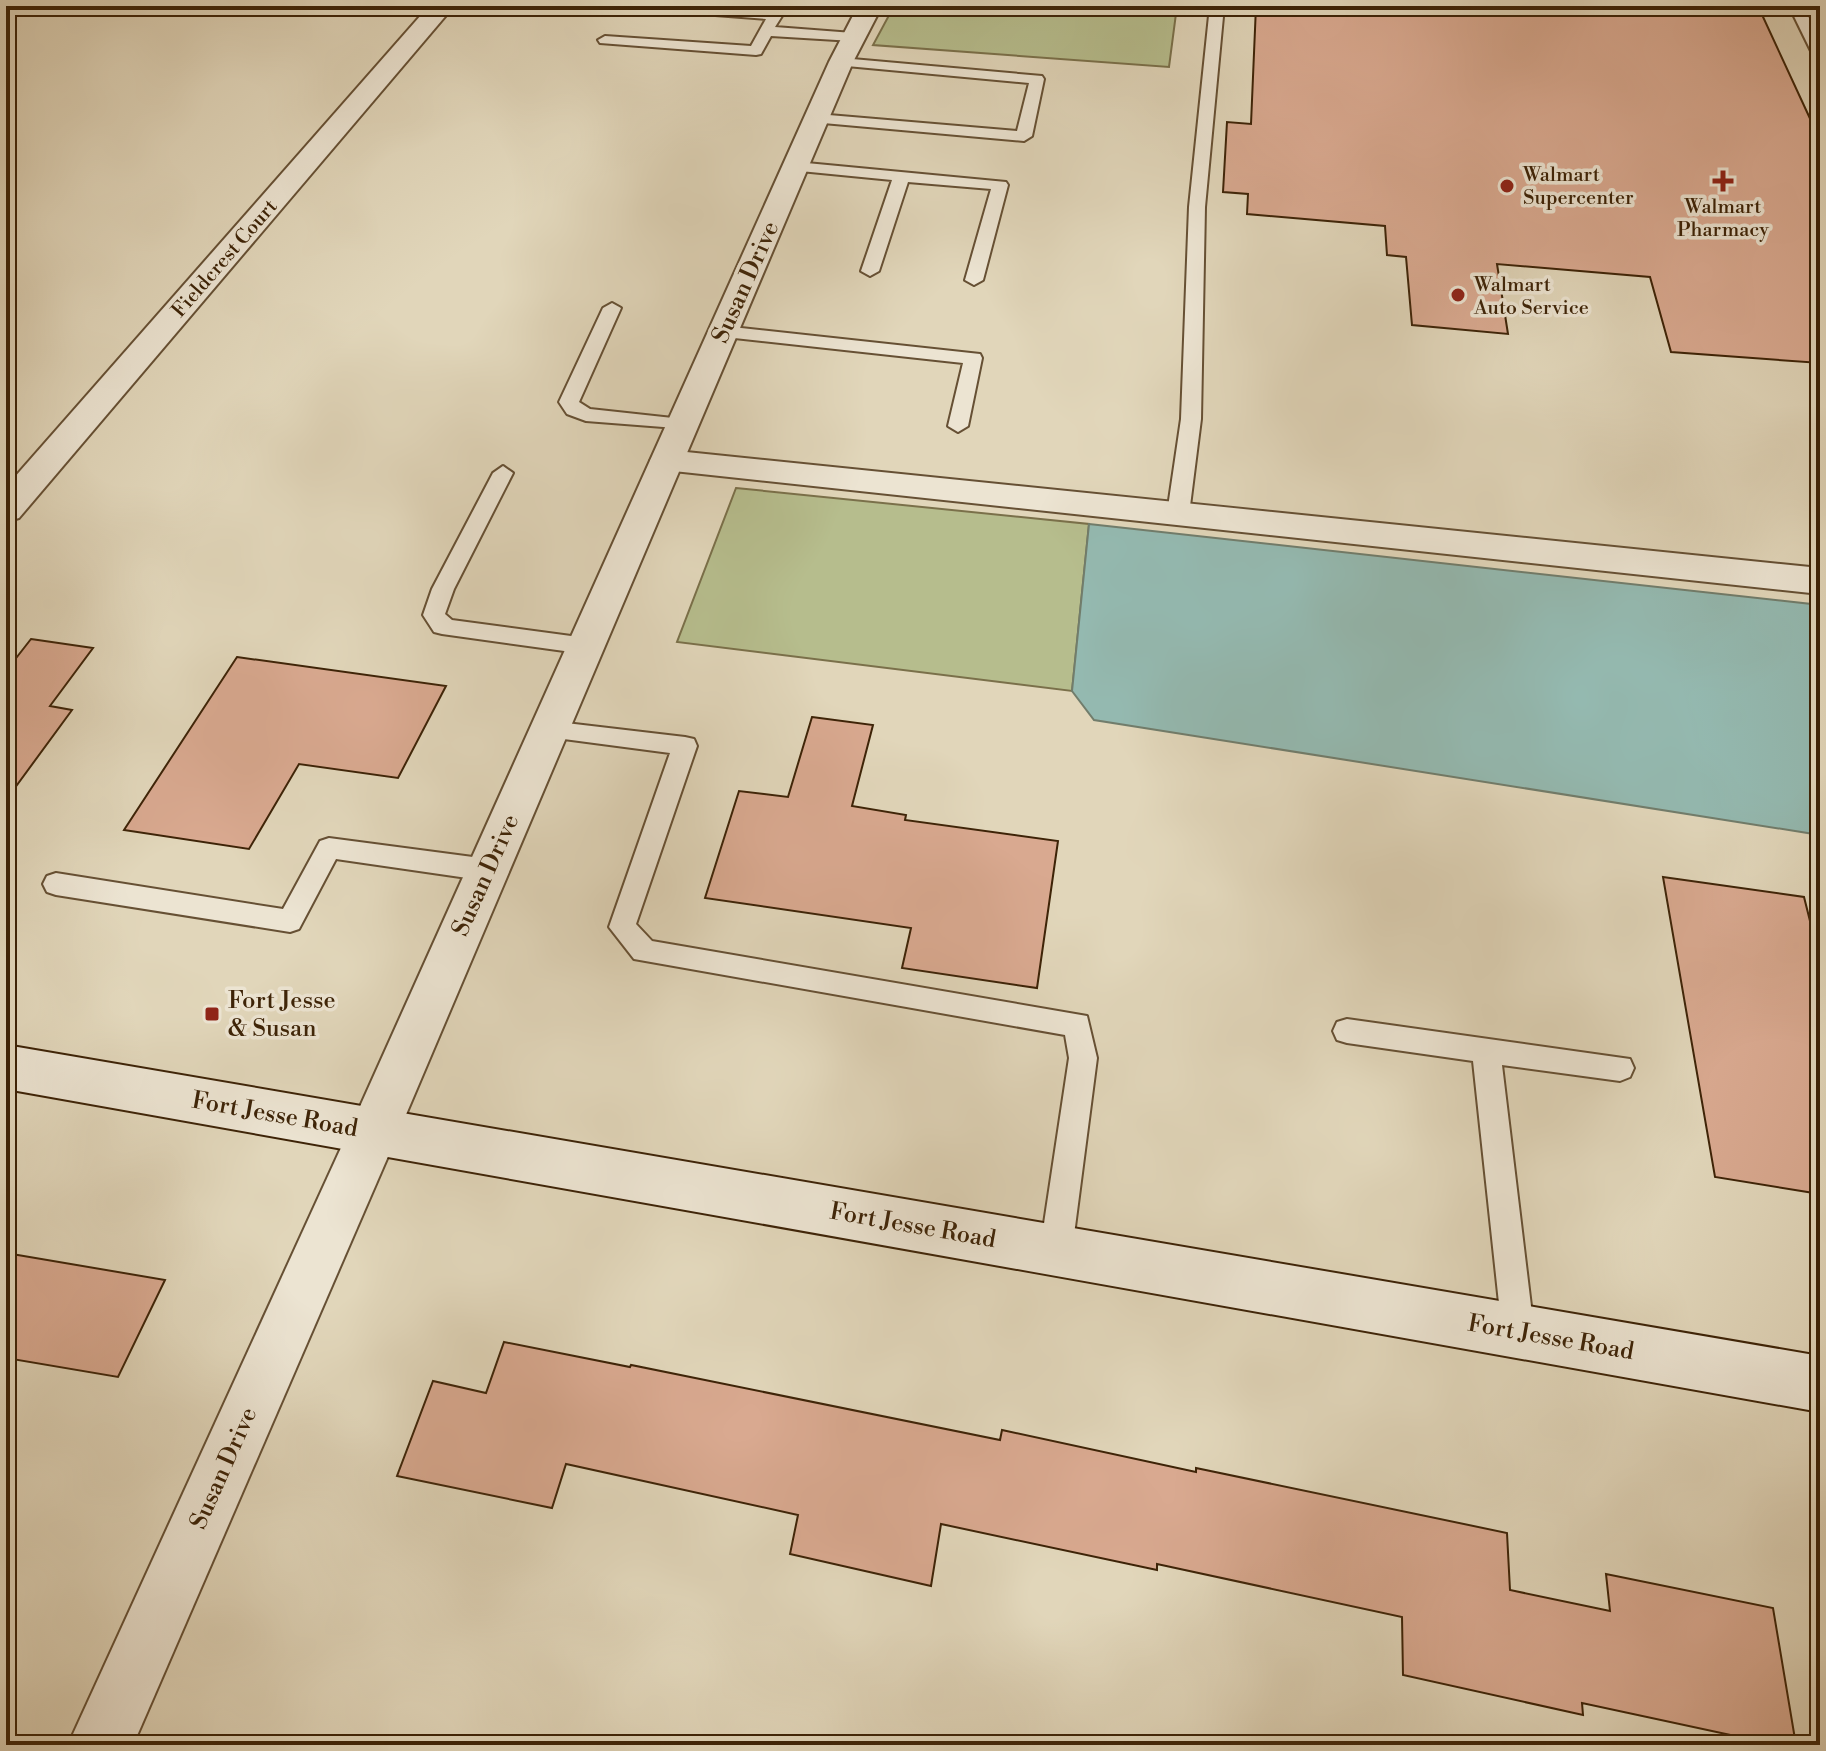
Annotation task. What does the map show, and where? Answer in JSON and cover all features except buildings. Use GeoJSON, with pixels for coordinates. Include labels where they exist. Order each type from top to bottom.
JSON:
{"type":"FeatureCollection","features":[{"type":"Feature","properties":{"kind":"street","name":"Fieldcrest Court"},"geometry":{"type":"LineString","coordinates":[[6,510],[442,6]]}},
{"type":"Feature","properties":{"kind":"street","name":"Susan Drive"},"geometry":{"type":"LineString","coordinates":[[100,1745],[374,1131],[855,35]]}},
{"type":"Feature","properties":{"kind":"street"},"geometry":{"type":"LineString","coordinates":[[667,461],[1820,581]]}},
{"type":"Feature","properties":{"kind":"street","name":"Fort Jesse Road"},"geometry":{"type":"LineString","coordinates":[[6,1067],[1820,1384]]}},
{"type":"Feature","properties":{"kind":"lane"},"geometry":{"type":"LineString","coordinates":[[605,40],[756,51],[775,16],[650,6]]}},
{"type":"Feature","properties":{"kind":"lane"},"geometry":{"type":"LineString","coordinates":[[1178,514],[1191,419],[1197,207],[1217,6]]}},
{"type":"Feature","properties":{"kind":"lane"},"geometry":{"type":"LineString","coordinates":[[1796,6],[1816,40],[1820,55]]}},
{"type":"Feature","properties":{"kind":"lane"},"geometry":{"type":"LineString","coordinates":[[766,31],[855,35],[1037,79],[1024,136],[817,119]]}},
{"type":"Feature","properties":{"kind":"lane"},"geometry":{"type":"LineString","coordinates":[[796,167],[1000,185],[974,280]]}},
{"type":"Feature","properties":{"kind":"lane"},"geometry":{"type":"LineString","coordinates":[[870,271],[902,176]]}},
{"type":"Feature","properties":{"kind":"lane"},"geometry":{"type":"LineString","coordinates":[[612,308],[569,402],[574,410],[586,415],[682,425]]}},
{"type":"Feature","properties":{"kind":"lane"},"geometry":{"type":"LineString","coordinates":[[723,332],[973,358],[958,426]]}},
{"type":"Feature","properties":{"kind":"lane"},"geometry":{"type":"LineString","coordinates":[[503,473],[443,589],[434,615],[442,626],[586,646]]}},
{"type":"Feature","properties":{"kind":"lane"},"geometry":{"type":"LineString","coordinates":[[549,730],[685,746],[622,927],[644,951],[1077,1025],[1083,1058],[1056,1250]]}},
{"type":"Feature","properties":{"kind":"lane"},"geometry":{"type":"LineString","coordinates":[[56,884],[290,921],[329,848],[488,870]]}},
{"type":"Feature","properties":{"kind":"lane"},"geometry":{"type":"LineString","coordinates":[[1347,1031],[1620,1068]]}},
{"type":"Feature","properties":{"kind":"lane"},"geometry":{"type":"LineString","coordinates":[[1486,1050],[1518,1331]]}},
{"type":"Feature","properties":{"kind":"green space"},"geometry":{"type":"Polygon","coordinates":[[[894,6],[1177,6],[1169,67],[873,45],[894,6]]]}},
{"type":"Feature","properties":{"kind":"green space"},"geometry":{"type":"Polygon","coordinates":[[[736,488],[1089,524],[1072,691],[677,642],[736,488]]]}},
{"type":"Feature","properties":{"kind":"water"},"geometry":{"type":"Polygon","coordinates":[[[1089,524],[1820,605],[1820,835],[1094,720],[1072,691],[1089,524]]]}},
{"type":"Feature","properties":{"kind":"place","name":"Walmart Pharmacy"},"geometry":{"type":"Point","coordinates":[1723,181]}},
{"type":"Feature","properties":{"kind":"place","name":"Walmart Supercenter"},"geometry":{"type":"Point","coordinates":[1507,186]}},
{"type":"Feature","properties":{"kind":"place","name":"Walmart Auto Service"},"geometry":{"type":"Point","coordinates":[1458,295]}},
{"type":"Feature","properties":{"kind":"place","name":"Fort Jesse & Susan"},"geometry":{"type":"Point","coordinates":[212,1014]}}]}
